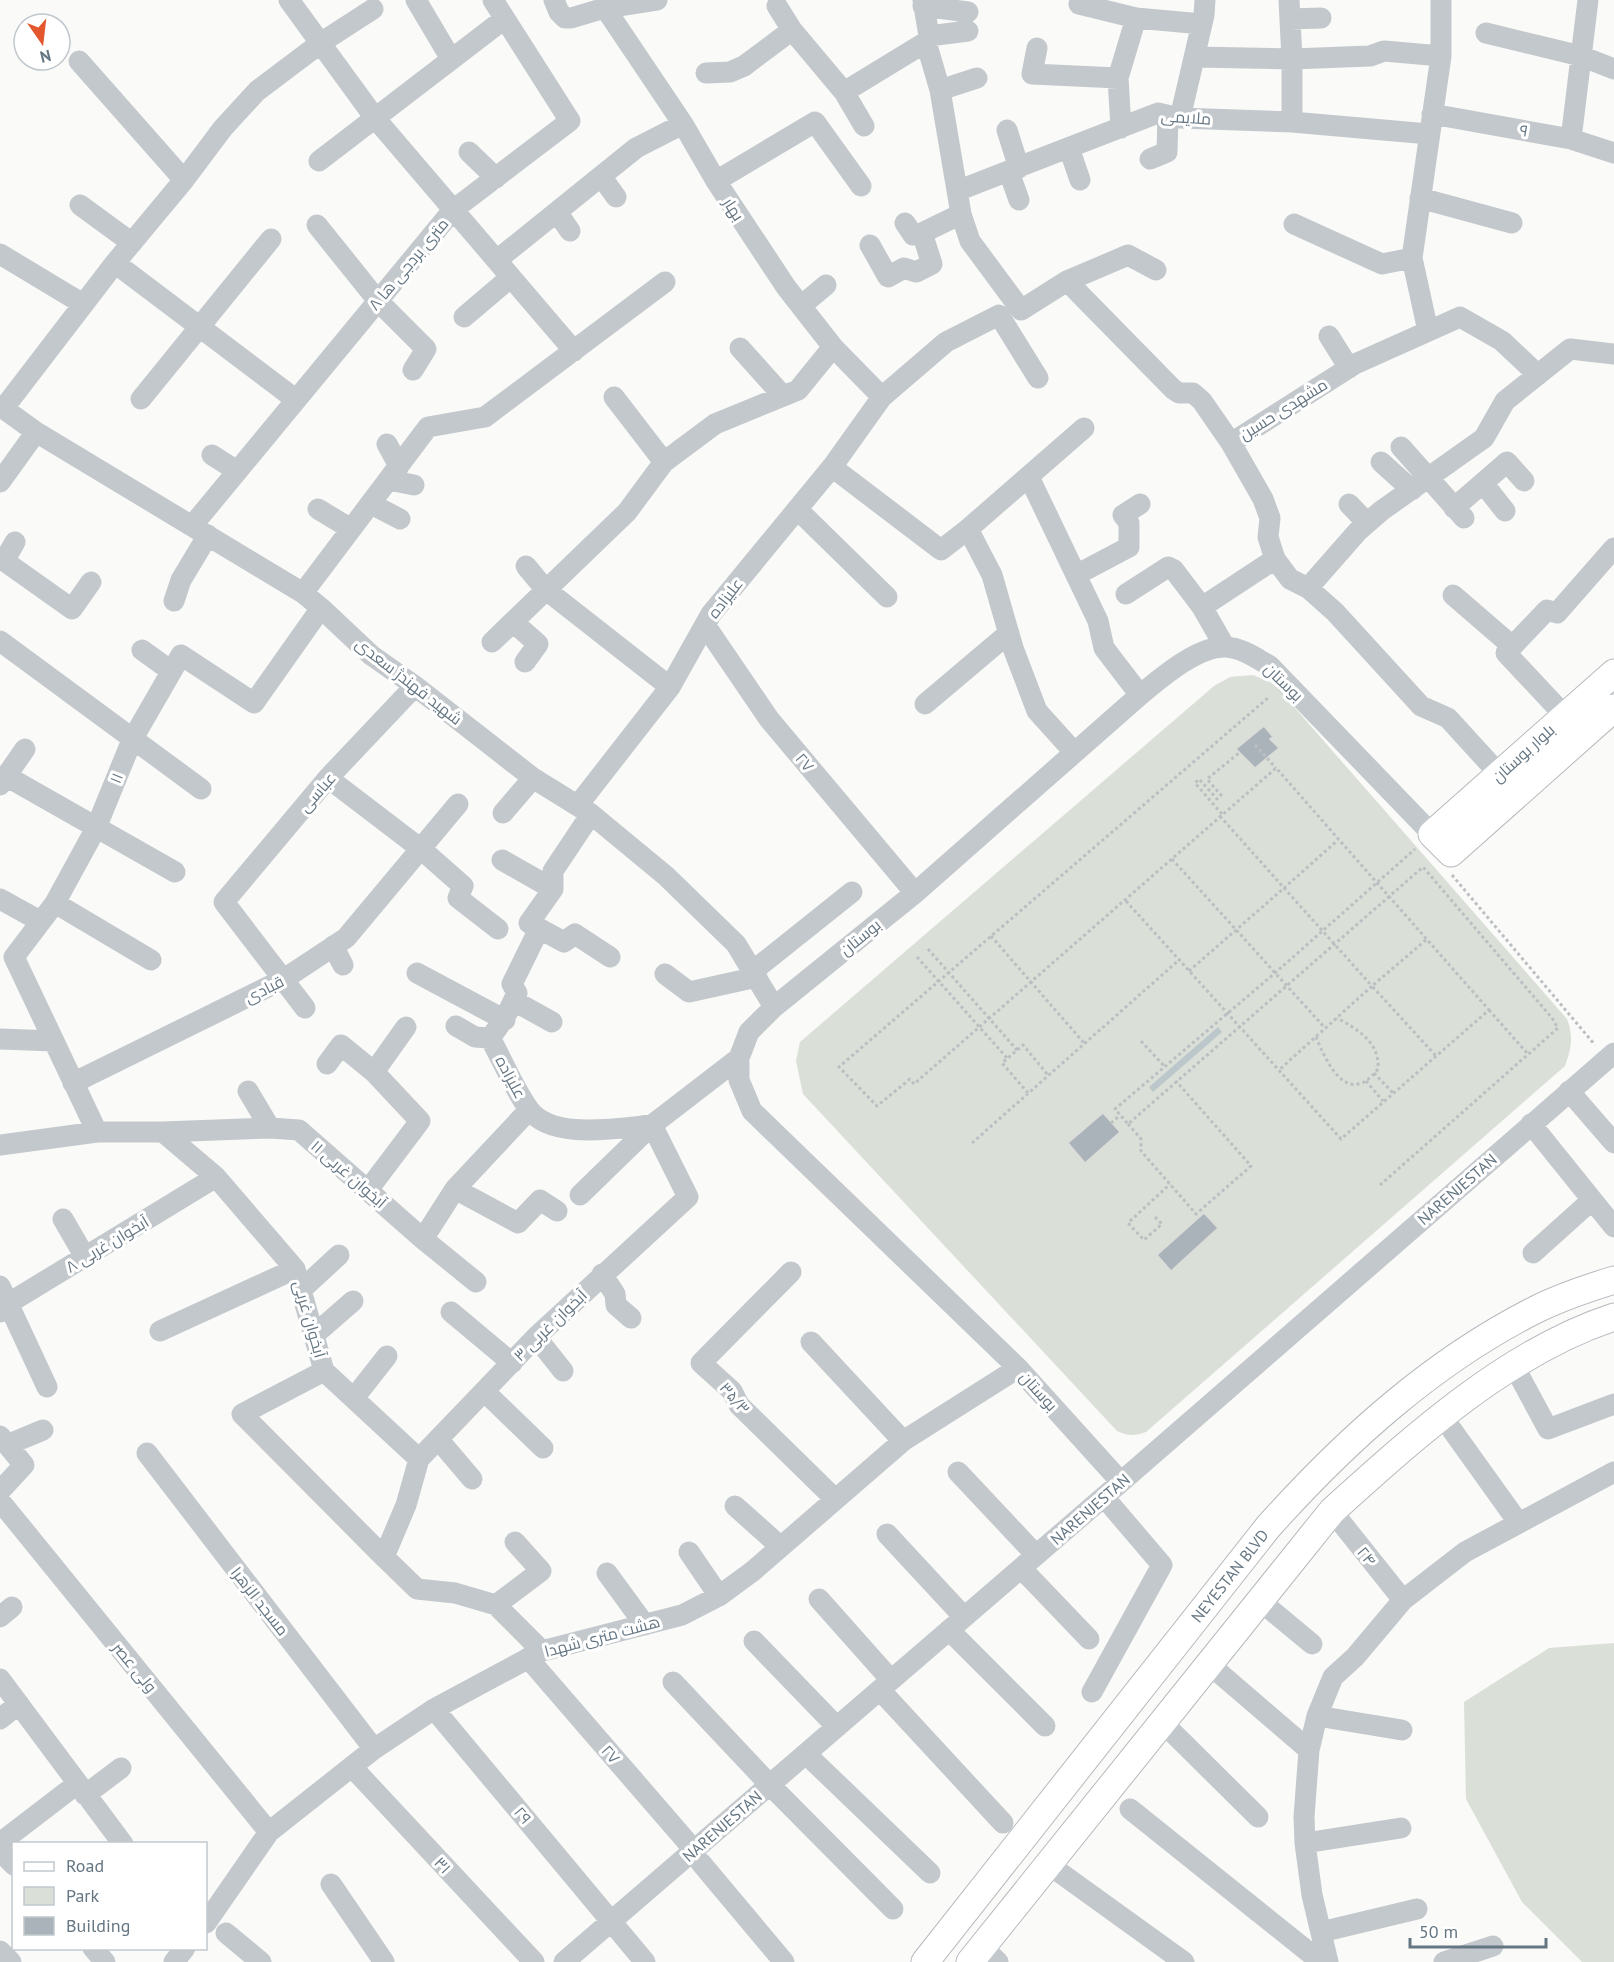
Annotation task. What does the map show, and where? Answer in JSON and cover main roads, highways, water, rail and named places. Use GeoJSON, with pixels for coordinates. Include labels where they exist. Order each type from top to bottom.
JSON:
{"type":"FeatureCollection","features":[{"type":"Feature","properties":{"kind":"main road","name":"بلوار بوستان"},"geometry":{"type":"LineString","coordinates":[[1614,673],[1432,834],[1449,861],[1614,708]]}},
{"type":"Feature","properties":{"kind":"main road","name":"NEYESTAN BLVD"},"geometry":{"type":"LineString","coordinates":[[925,1962],[1268,1527],[1306,1484],[1377,1418],[1443,1367],[1538,1309],[1614,1280]]}},
{"type":"Feature","properties":{"kind":"main road"},"geometry":{"type":"LineString","coordinates":[[983,1957],[1048,1864],[1332,1511],[1401,1449],[1461,1401],[1514,1366],[1553,1344],[1614,1317]]}}]}
